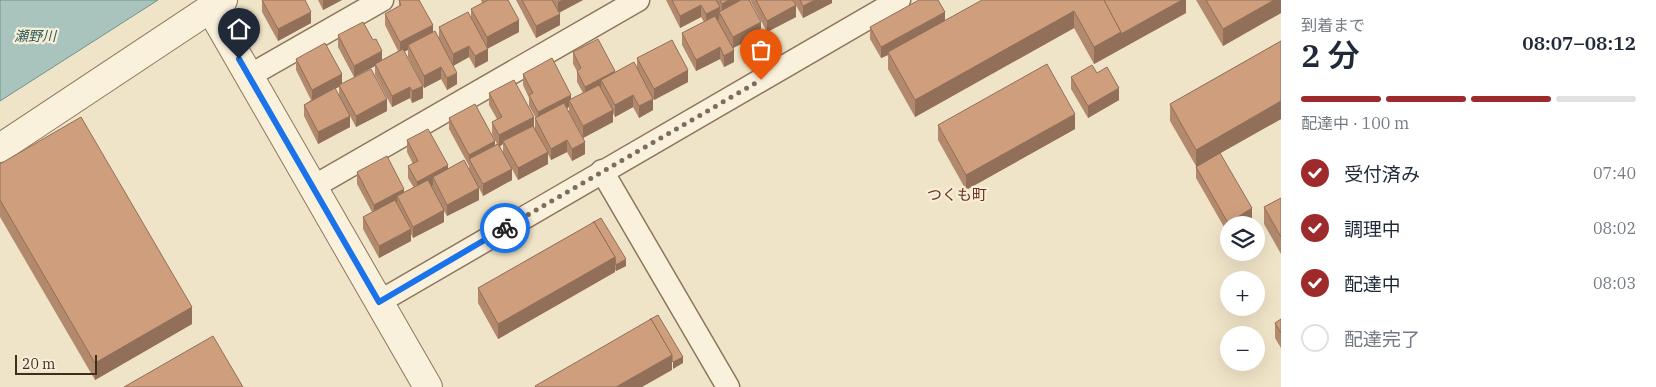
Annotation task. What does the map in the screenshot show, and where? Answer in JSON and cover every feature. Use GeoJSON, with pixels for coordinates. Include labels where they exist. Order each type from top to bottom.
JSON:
{"type":"FeatureCollection","features":[{"type":"Feature","properties":{"kind":"street"},"geometry":{"type":"LineString","coordinates":[[249,76],[382,0]]}},
{"type":"Feature","properties":{"kind":"street"},"geometry":{"type":"LineString","coordinates":[[313,187],[638,0]]}},
{"type":"Feature","properties":{"kind":"street"},"geometry":{"type":"LineString","coordinates":[[379,302],[899,0]]}},
{"type":"Feature","properties":{"kind":"street"},"geometry":{"type":"LineString","coordinates":[[0,148],[217,4],[249,76],[428,387]]}},
{"type":"Feature","properties":{"kind":"street"},"geometry":{"type":"LineString","coordinates":[[602,171],[728,387]]}},
{"type":"Feature","properties":{"kind":"water","name":"瀬野川"},"geometry":{"type":"Polygon","coordinates":[[[0,0],[158,0],[0,101],[0,0]]]}},
{"type":"Feature","properties":{"kind":"building"},"geometry":{"type":"Polygon","coordinates":[[[262,0],[305,0],[311,12],[278,29],[262,0]]]}},
{"type":"Feature","properties":{"kind":"building"},"geometry":{"type":"Polygon","coordinates":[[[399,0],[419,0],[433,25],[400,42],[385,14],[401,5],[399,0]]]}},
{"type":"Feature","properties":{"kind":"building"},"geometry":{"type":"Polygon","coordinates":[[[488,0],[508,0],[519,20],[487,37],[471,9],[488,0]]]}},
{"type":"Feature","properties":{"kind":"building"},"geometry":{"type":"Polygon","coordinates":[[[522,0],[552,0],[560,14],[536,26],[522,0]]]}},
{"type":"Feature","properties":{"kind":"building"},"geometry":{"type":"Polygon","coordinates":[[[672,0],[716,0],[720,7],[706,14],[701,5],[680,16],[672,0]]]}},
{"type":"Feature","properties":{"kind":"building"},"geometry":{"type":"Polygon","coordinates":[[[720,0],[729,0],[722,4],[720,0]]]}},
{"type":"Feature","properties":{"kind":"building"},"geometry":{"type":"Polygon","coordinates":[[[741,0],[749,0],[761,22],[733,37],[719,12],[741,0]]]}},
{"type":"Feature","properties":{"kind":"building"},"geometry":{"type":"Polygon","coordinates":[[[756,0],[793,0],[796,5],[767,21],[756,0]]]}},
{"type":"Feature","properties":{"kind":"building"},"geometry":{"type":"Polygon","coordinates":[[[800,0],[815,0],[803,6],[800,0]]]}},
{"type":"Feature","properties":{"kind":"building"},"geometry":{"type":"Polygon","coordinates":[[[919,0],[938,0],[945,12],[881,47],[870,27],[919,0]]]}},
{"type":"Feature","properties":{"kind":"building"},"geometry":{"type":"Polygon","coordinates":[[[982,0],[1104,0],[1121,32],[1094,47],[1074,11],[915,100],[888,52],[982,0]]]}},
{"type":"Feature","properties":{"kind":"building"},"geometry":{"type":"Polygon","coordinates":[[[1104,0],[1182,0],[1121,34],[1104,0]]]}},
{"type":"Feature","properties":{"kind":"building"},"geometry":{"type":"Polygon","coordinates":[[[1206,0],[1274,0],[1223,29],[1206,0]]]}},
{"type":"Feature","properties":{"kind":"building"},"geometry":{"type":"Polygon","coordinates":[[[468,12],[488,49],[475,56],[469,46],[453,54],[439,27],[468,12]]]}},
{"type":"Feature","properties":{"kind":"building"},"geometry":{"type":"Polygon","coordinates":[[[715,16],[734,50],[724,56],[720,47],[696,60],[682,33],[715,16]]]}},
{"type":"Feature","properties":{"kind":"building"},"geometry":{"type":"Polygon","coordinates":[[[363,22],[373,40],[376,39],[382,51],[354,66],[338,35],[363,22]]]}},
{"type":"Feature","properties":{"kind":"building"},"geometry":{"type":"Polygon","coordinates":[[[435,31],[457,73],[447,78],[441,67],[424,76],[408,45],[435,31]]]}},
{"type":"Feature","properties":{"kind":"building"},"geometry":{"type":"Polygon","coordinates":[[[598,39],[615,71],[585,87],[577,71],[581,68],[573,52],[598,39]]]}},
{"type":"Feature","properties":{"kind":"building"},"geometry":{"type":"Polygon","coordinates":[[[672,40],[688,70],[654,89],[637,58],[672,40]]]}},
{"type":"Feature","properties":{"kind":"building"},"geometry":{"type":"Polygon","coordinates":[[[1281,41],[1281,101],[1196,150],[1170,104],[1281,41]]]}},
{"type":"Feature","properties":{"kind":"building"},"geometry":{"type":"Polygon","coordinates":[[[325,43],[342,74],[312,90],[296,59],[325,43]]]}},
{"type":"Feature","properties":{"kind":"building"},"geometry":{"type":"Polygon","coordinates":[[[403,49],[423,86],[412,91],[410,87],[392,96],[375,64],[403,49]]]}},
{"type":"Feature","properties":{"kind":"building"},"geometry":{"type":"Polygon","coordinates":[[[552,58],[571,95],[538,112],[529,95],[533,93],[523,74],[552,58]]]}},
{"type":"Feature","properties":{"kind":"building"},"geometry":{"type":"Polygon","coordinates":[[[634,62],[653,99],[639,106],[633,95],[615,105],[601,80],[634,62]]]}},
{"type":"Feature","properties":{"kind":"building"},"geometry":{"type":"Polygon","coordinates":[[[1047,64],[1075,114],[966,175],[938,125],[1047,64]]]}},
{"type":"Feature","properties":{"kind":"building"},"geometry":{"type":"Polygon","coordinates":[[[1092,65],[1097,73],[1107,67],[1119,88],[1088,106],[1071,77],[1092,65]]]}},
{"type":"Feature","properties":{"kind":"building"},"geometry":{"type":"Polygon","coordinates":[[[371,69],[387,99],[356,116],[339,85],[371,69]]]}},
{"type":"Feature","properties":{"kind":"building"},"geometry":{"type":"Polygon","coordinates":[[[514,80],[534,117],[499,135],[492,122],[502,117],[489,93],[514,80]]]}},
{"type":"Feature","properties":{"kind":"building"},"geometry":{"type":"Polygon","coordinates":[[[599,85],[613,110],[583,126],[569,100],[599,85]]]}},
{"type":"Feature","properties":{"kind":"building"},"geometry":{"type":"Polygon","coordinates":[[[335,88],[350,116],[318,132],[304,105],[335,88]]]}},
{"type":"Feature","properties":{"kind":"building"},"geometry":{"type":"Polygon","coordinates":[[[564,103],[585,142],[572,149],[567,140],[551,149],[535,118],[564,103]]]}},
{"type":"Feature","properties":{"kind":"building"},"geometry":{"type":"Polygon","coordinates":[[[475,104],[495,141],[469,155],[449,118],[475,104]]]}},
{"type":"Feature","properties":{"kind":"building"},"geometry":{"type":"Polygon","coordinates":[[[81,117],[192,307],[95,363],[0,200],[0,164],[81,117]]]}},
{"type":"Feature","properties":{"kind":"building"},"geometry":{"type":"Polygon","coordinates":[[[533,126],[548,152],[518,168],[503,141],[533,126]]]}},
{"type":"Feature","properties":{"kind":"building"},"geometry":{"type":"Polygon","coordinates":[[[428,129],[448,165],[417,182],[408,166],[418,161],[407,140],[428,129]]]}},
{"type":"Feature","properties":{"kind":"building"},"geometry":{"type":"Polygon","coordinates":[[[498,144],[512,169],[483,184],[469,159],[498,144]]]}},
{"type":"Feature","properties":{"kind":"building"},"geometry":{"type":"Polygon","coordinates":[[[1220,153],[1252,208],[1239,216],[1224,216],[1196,167],[1220,153]]]}},
{"type":"Feature","properties":{"kind":"building"},"geometry":{"type":"Polygon","coordinates":[[[387,156],[404,189],[374,205],[357,172],[387,156]]]}},
{"type":"Feature","properties":{"kind":"building"},"geometry":{"type":"Polygon","coordinates":[[[464,160],[479,188],[447,205],[433,177],[464,160]]]}},
{"type":"Feature","properties":{"kind":"building"},"geometry":{"type":"Polygon","coordinates":[[[428,180],[444,210],[413,227],[397,196],[428,180]]]}},
{"type":"Feature","properties":{"kind":"building"},"geometry":{"type":"Polygon","coordinates":[[[1281,198],[1281,237],[1264,207],[1281,198]]]}},
{"type":"Feature","properties":{"kind":"building"},"geometry":{"type":"Polygon","coordinates":[[[395,200],[411,229],[379,246],[363,217],[395,200]]]}},
{"type":"Feature","properties":{"kind":"building"},"geometry":{"type":"Polygon","coordinates":[[[601,218],[626,259],[616,265],[615,257],[594,222],[592,223],[601,218]]]}},
{"type":"Feature","properties":{"kind":"building"},"geometry":{"type":"Polygon","coordinates":[[[594,222],[615,257],[498,324],[478,288],[594,222]]]}},
{"type":"Feature","properties":{"kind":"building"},"geometry":{"type":"Polygon","coordinates":[[[658,315],[683,357],[673,362],[672,355],[651,319],[649,320],[658,315]]]}},
{"type":"Feature","properties":{"kind":"building"},"geometry":{"type":"Polygon","coordinates":[[[651,319],[672,355],[616,387],[535,386],[651,319]]]}},
{"type":"Feature","properties":{"kind":"building"},"geometry":{"type":"Polygon","coordinates":[[[1281,319],[1281,333],[1275,323],[1281,319]]]}},
{"type":"Feature","properties":{"kind":"building"},"geometry":{"type":"Polygon","coordinates":[[[213,336],[243,387],[124,387],[213,336]]]}},
{"type":"Feature","properties":{"kind":"way so far"},"geometry":{"type":"LineString","coordinates":[[505,228],[761,80]]}},
{"type":"Feature","properties":{"kind":"district","name":"つくも町"},"geometry":{"type":"Point","coordinates":[957,194]}},
{"type":"Feature","properties":{"kind":"route"},"geometry":{"type":"LineString","coordinates":[[239,59],[379,302],[505,228]]}}]}
